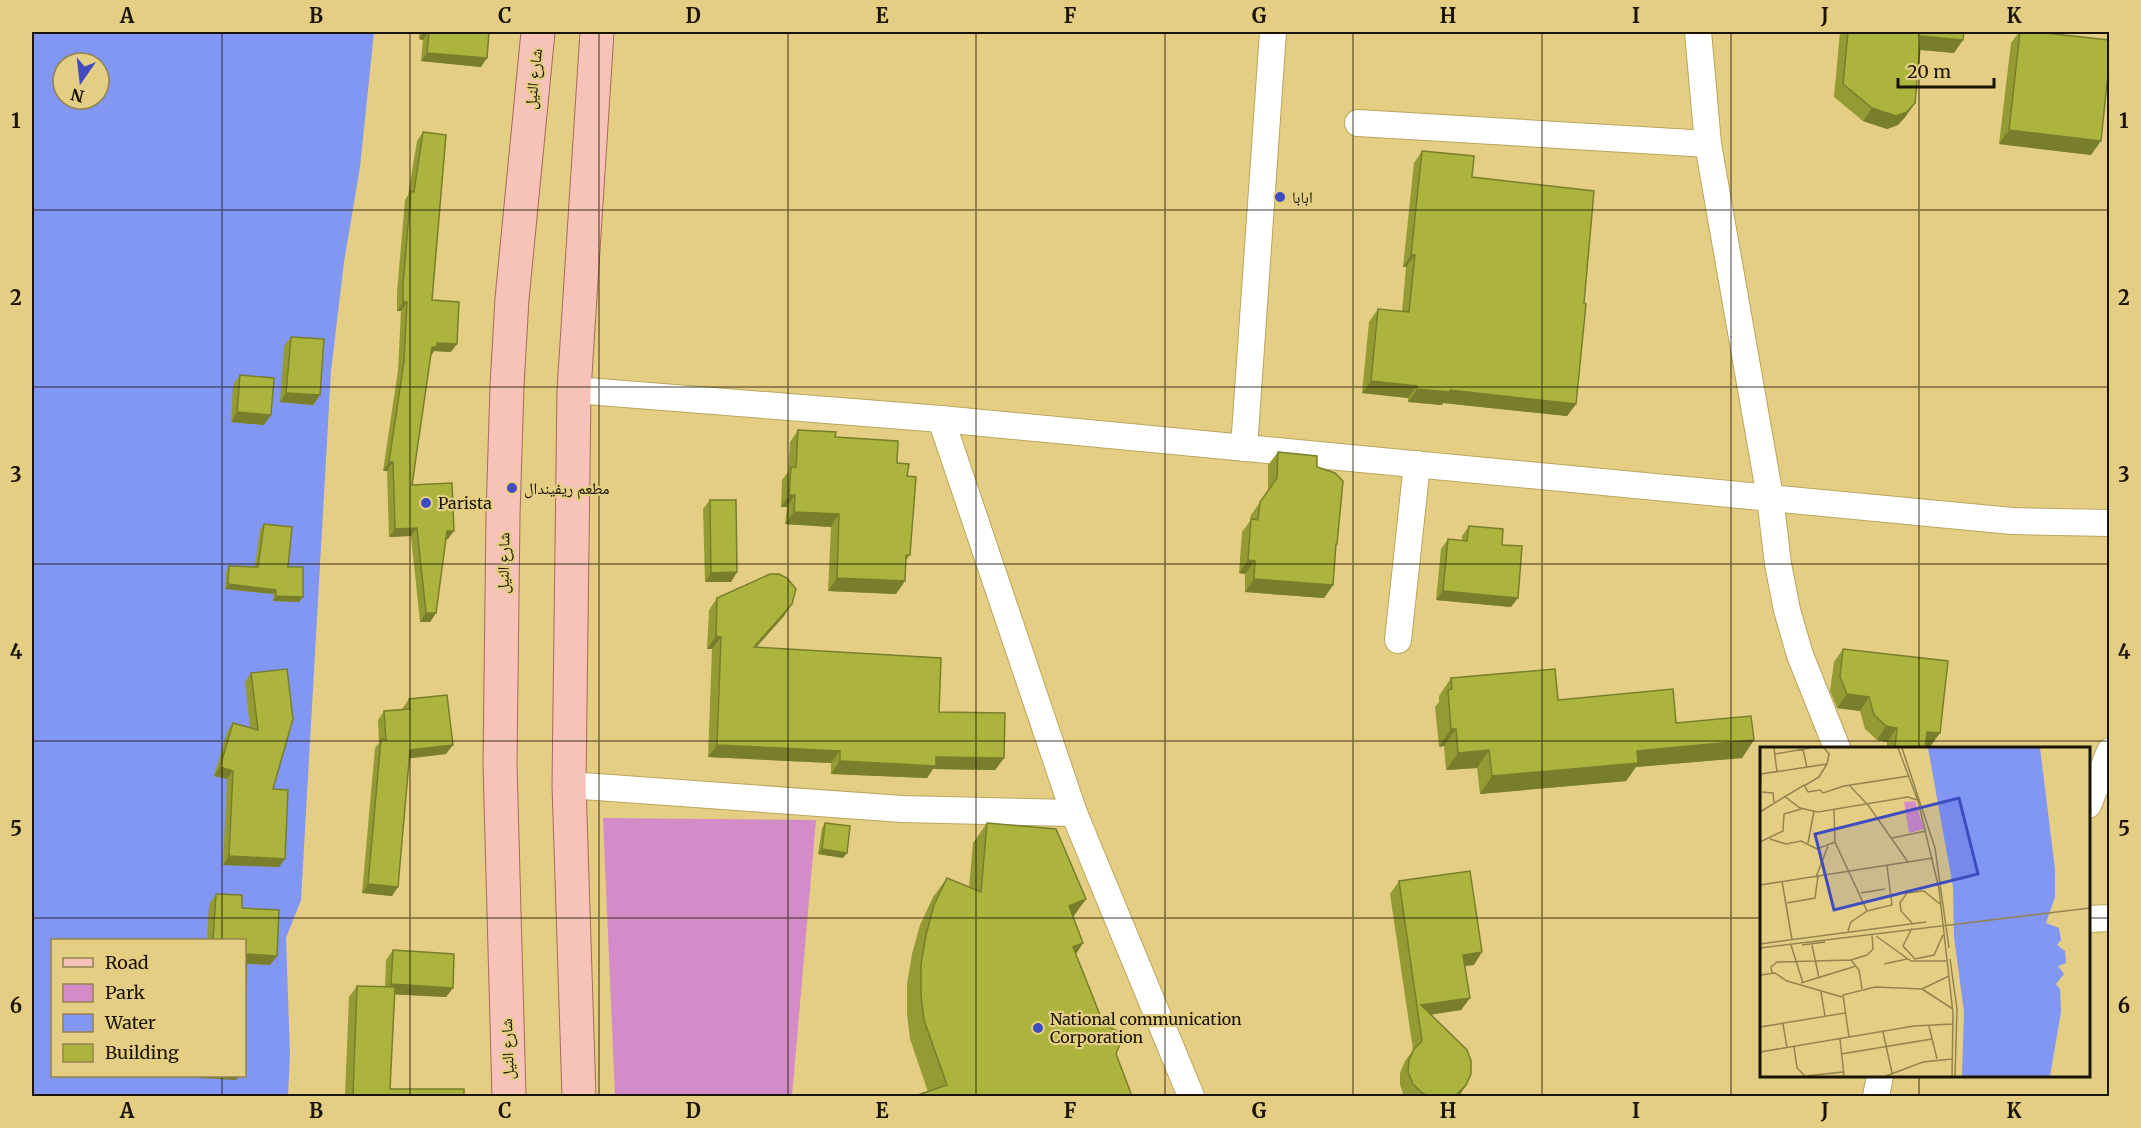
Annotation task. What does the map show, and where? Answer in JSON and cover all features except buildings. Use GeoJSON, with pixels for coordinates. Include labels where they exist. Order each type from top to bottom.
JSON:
{"type":"FeatureCollection","features":[{"type":"Feature","properties":{"kind":"main road","name":"شارع النيل"},"geometry":{"type":"LineString","coordinates":[[509,1096],[500,764],[503,515],[512,299],[538,32]]}},
{"type":"Feature","properties":{"kind":"main road"},"geometry":{"type":"LineString","coordinates":[[579,1096],[569,785],[574,390],[597,32]]}},
{"type":"Feature","properties":{"kind":"street"},"geometry":{"type":"LineString","coordinates":[[1244,448],[1273,32]]}},
{"type":"Feature","properties":{"kind":"street"},"geometry":{"type":"LineString","coordinates":[[1698,32],[1708,144],[1770,497],[1778,564],[1787,610],[1800,655],[1837,747]]}},
{"type":"Feature","properties":{"kind":"street"},"geometry":{"type":"LineString","coordinates":[[1358,123],[1708,144]]}},
{"type":"Feature","properties":{"kind":"street"},"geometry":{"type":"LineString","coordinates":[[574,390],[941,418],[2012,521],[2109,523]]}},
{"type":"Feature","properties":{"kind":"street"},"geometry":{"type":"LineString","coordinates":[[941,418],[1074,813],[1191,1096]]}},
{"type":"Feature","properties":{"kind":"street"},"geometry":{"type":"LineString","coordinates":[[1398,640],[1417,464]]}},
{"type":"Feature","properties":{"kind":"street"},"geometry":{"type":"LineString","coordinates":[[2090,799],[2109,751]]}},
{"type":"Feature","properties":{"kind":"street"},"geometry":{"type":"LineString","coordinates":[[569,785],[902,809],[1074,813]]}},
{"type":"Feature","properties":{"kind":"street"},"geometry":{"type":"LineString","coordinates":[[2090,919],[2109,918]]}},
{"type":"Feature","properties":{"kind":"street"},"geometry":{"type":"LineString","coordinates":[[1876,1096],[1880,1077]]}},
{"type":"Feature","properties":{"kind":"green space"},"geometry":{"type":"Polygon","coordinates":[[[603,818],[816,820],[792,1096],[615,1096],[603,818]]]}},
{"type":"Feature","properties":{"kind":"water"},"geometry":{"type":"Polygon","coordinates":[[[32,32],[374,32],[360,167],[344,262],[331,371],[301,900],[286,938],[290,1054],[288,1096],[32,1096],[32,32]]]}},
{"type":"Feature","properties":{"kind":"place","name":"ابابا"},"geometry":{"type":"Point","coordinates":[1280,197]}},
{"type":"Feature","properties":{"kind":"place","name":"مطعم ريفيندال"},"geometry":{"type":"Point","coordinates":[512,488]}},
{"type":"Feature","properties":{"kind":"place","name":"Parista"},"geometry":{"type":"Point","coordinates":[426,503]}},
{"type":"Feature","properties":{"kind":"place","name":"National communication Corporation"},"geometry":{"type":"Point","coordinates":[1038,1028]}}]}
